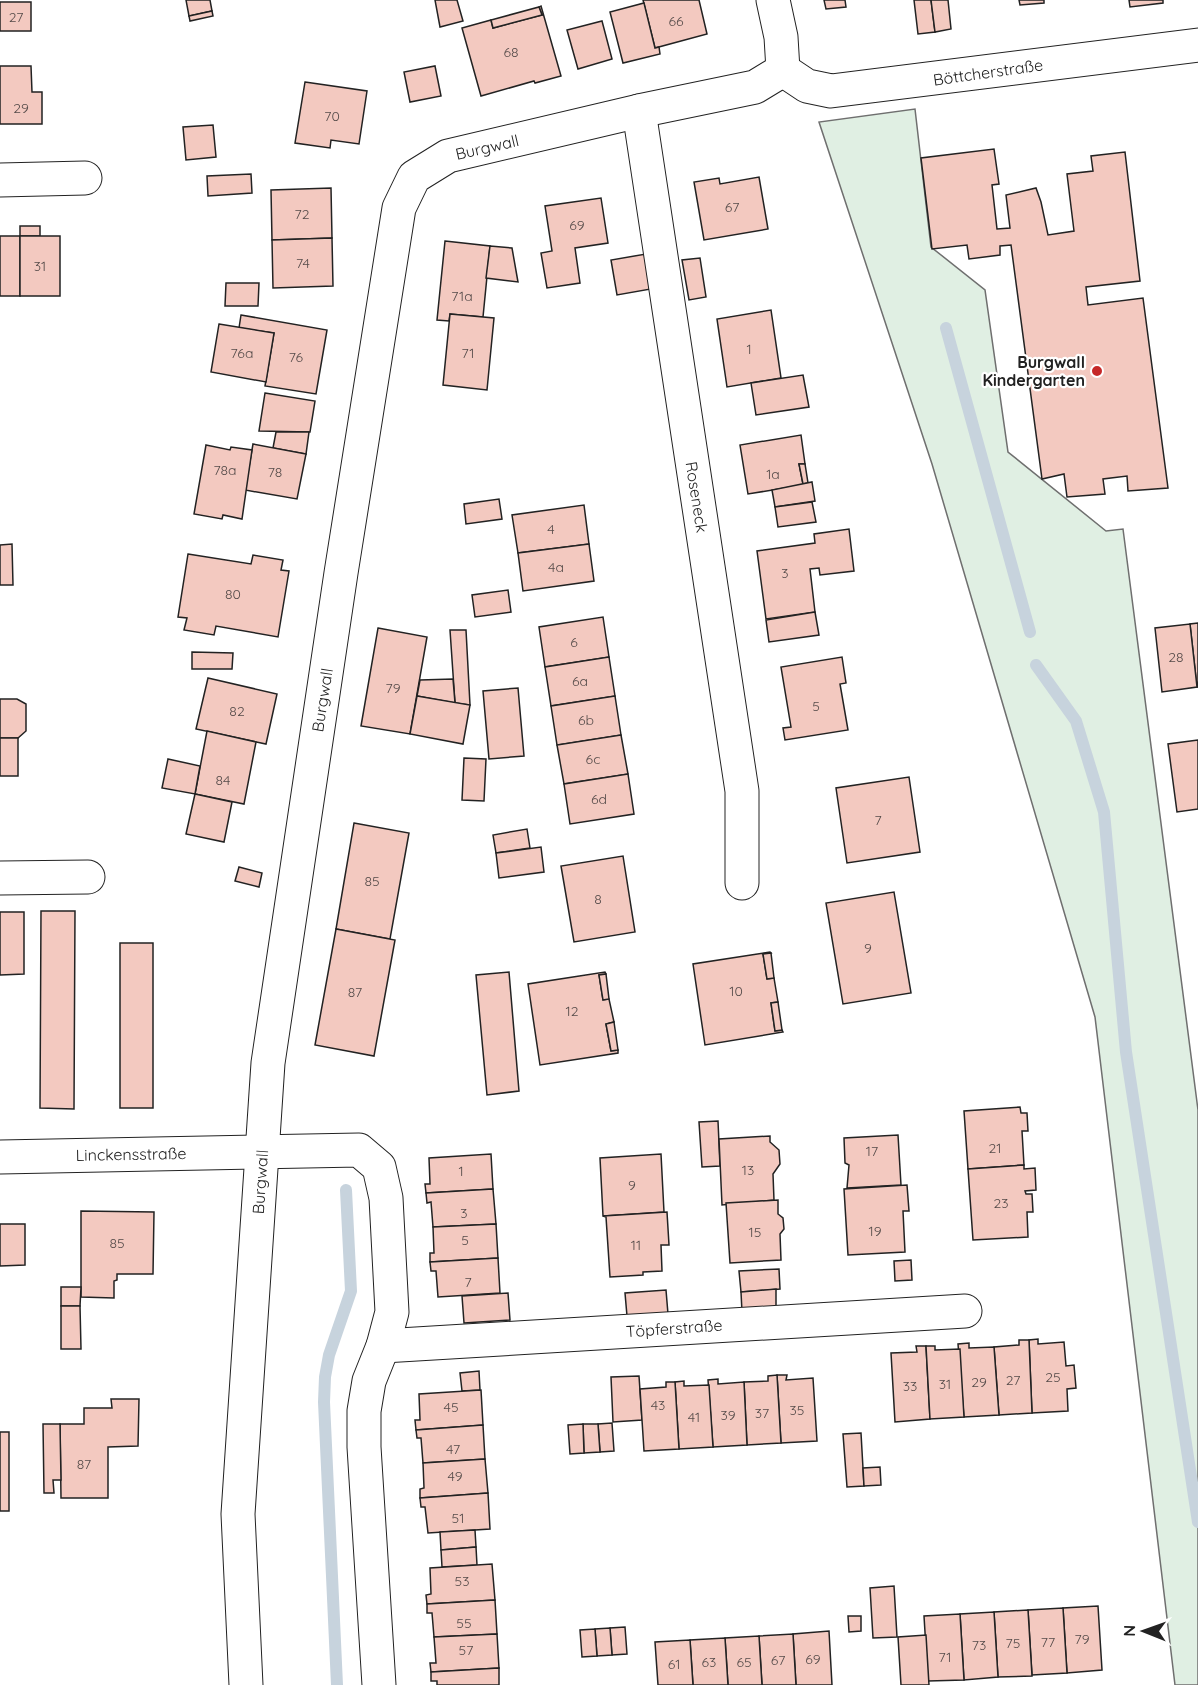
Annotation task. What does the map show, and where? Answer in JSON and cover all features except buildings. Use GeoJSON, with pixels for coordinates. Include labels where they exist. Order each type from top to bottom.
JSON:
{"type":"FeatureCollection","features":[{"type":"Feature","properties":{"kind":"street"},"geometry":{"type":"LineString","coordinates":[[773,0],[781,37],[783,70]]}},
{"type":"Feature","properties":{"kind":"street","name":"Böttcherstraße"},"geometry":{"type":"LineString","coordinates":[[783,70],[807,86],[831,91],[1198,45]]}},
{"type":"Feature","properties":{"kind":"street","name":"Burgwall"},"geometry":{"type":"LineString","coordinates":[[246,1685],[238,1514],[269,1051],[399,208],[414,177],[448,156],[639,111],[755,87],[783,70]]}},
{"type":"Feature","properties":{"kind":"street","name":"Roseneck"},"geometry":{"type":"LineString","coordinates":[[639,111],[742,791],[742,884]]}},
{"type":"Feature","properties":{"kind":"street"},"geometry":{"type":"LineString","coordinates":[[0,180],[85,178]]}},
{"type":"Feature","properties":{"kind":"street"},"geometry":{"type":"LineString","coordinates":[[0,878],[88,877]]}},
{"type":"Feature","properties":{"kind":"street"},"geometry":{"type":"LineString","coordinates":[[262,1152],[359,1150],[380,1167],[386,1198],[392,1312],[383,1346],[369,1382],[363,1411],[379,1685]]}},
{"type":"Feature","properties":{"kind":"street","name":"Linckensstraße"},"geometry":{"type":"LineString","coordinates":[[0,1157],[262,1152]]}},
{"type":"Feature","properties":{"kind":"street","name":"Töpferstraße"},"geometry":{"type":"LineString","coordinates":[[383,1346],[965,1311]]}},
{"type":"Feature","properties":{"kind":"green space"},"geometry":{"type":"Polygon","coordinates":[[[915,109],[931,247],[985,290],[1008,452],[1106,531],[1123,529],[1198,1110],[1198,1685],[1175,1685],[1095,1017],[932,464],[819,122],[915,109]]]}},
{"type":"Feature","properties":{"kind":"waterway"},"geometry":{"type":"LineString","coordinates":[[946,328],[1030,632]]}},
{"type":"Feature","properties":{"kind":"waterway"},"geometry":{"type":"LineString","coordinates":[[1036,665],[1076,721],[1104,812],[1126,1052],[1198,1522]]}},
{"type":"Feature","properties":{"kind":"waterway"},"geometry":{"type":"LineString","coordinates":[[337,1685],[324,1402],[329,1355],[351,1291],[346,1190]]}},
{"type":"Feature","properties":{"kind":"place","name":"Burgwall Kindergarten"},"geometry":{"type":"Point","coordinates":[1097,371]}}]}
